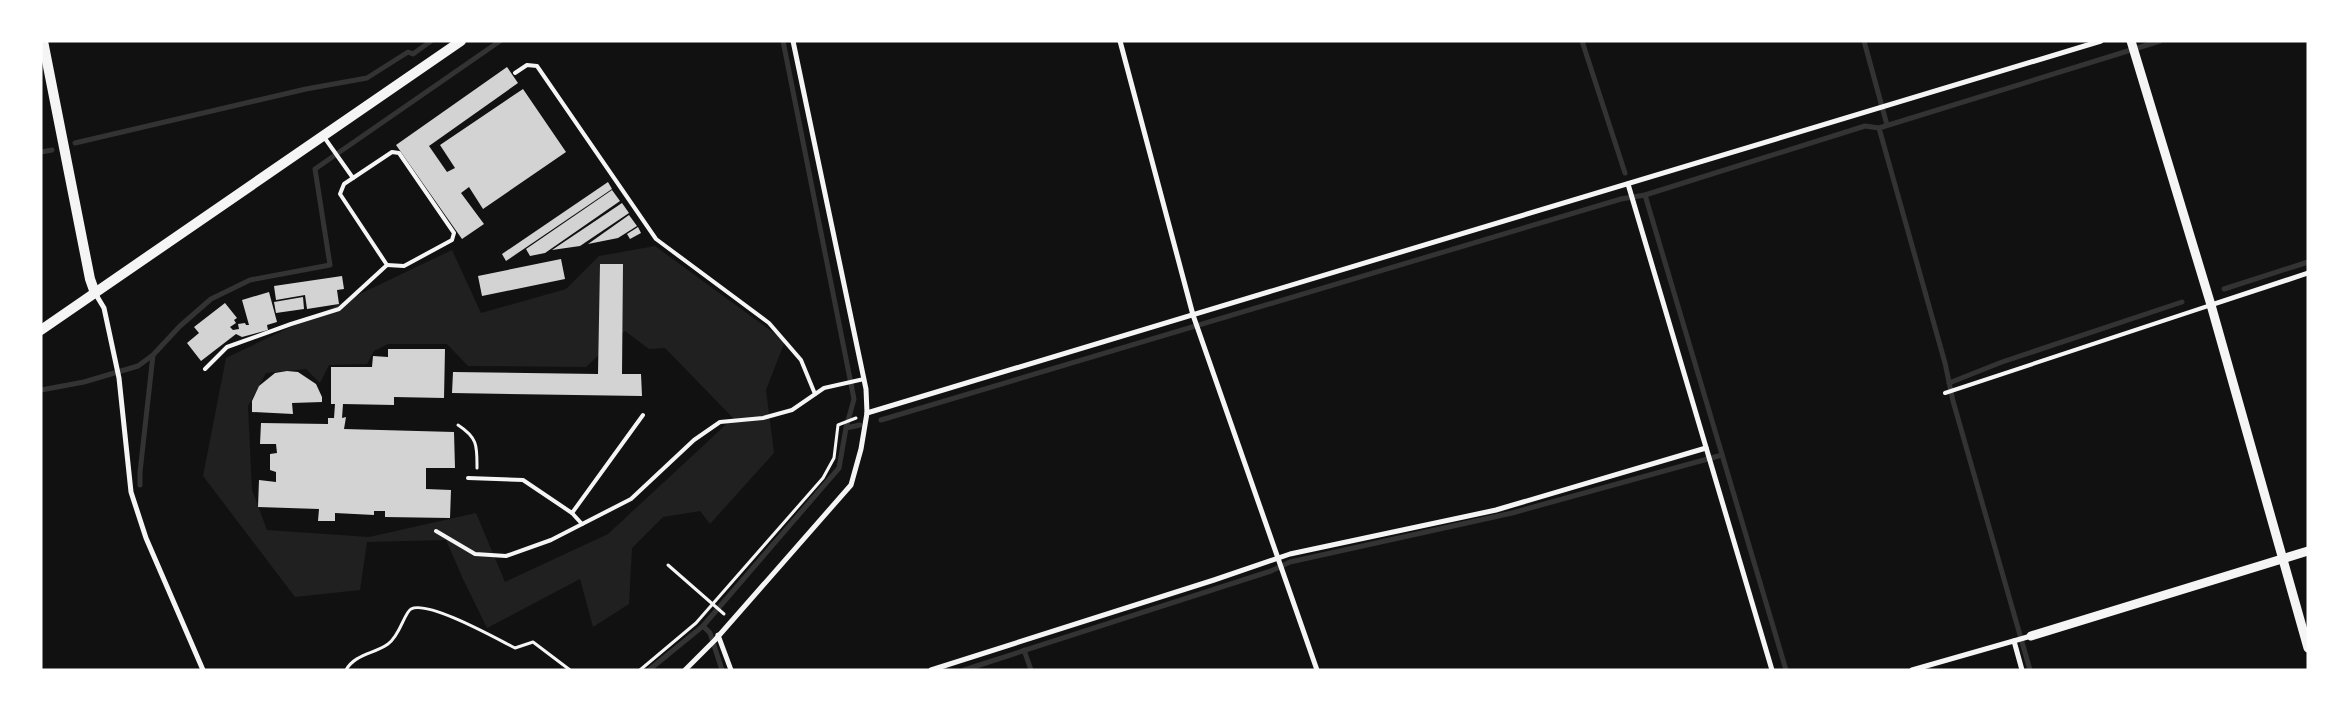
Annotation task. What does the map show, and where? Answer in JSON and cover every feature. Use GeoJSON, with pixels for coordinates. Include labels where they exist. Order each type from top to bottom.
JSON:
{"type":"FeatureCollection","features":[{"type":"Feature","properties":{"kind":"main road"},"geometry":{"type":"LineString","coordinates":[[43,41],[90,280],[95,292]]}},
{"type":"Feature","properties":{"kind":"main road"},"geometry":{"type":"LineString","coordinates":[[41,330],[461,41]]}},
{"type":"Feature","properties":{"kind":"street"},"geometry":{"type":"LineString","coordinates":[[685,670],[713,642],[851,485],[868,413],[864,380],[794,41]]}},
{"type":"Feature","properties":{"kind":"street"},"geometry":{"type":"LineString","coordinates":[[1120,41],[1195,322],[1317,670]]}},
{"type":"Feature","properties":{"kind":"street"},"geometry":{"type":"LineString","coordinates":[[868,413],[2102,41]]}},
{"type":"Feature","properties":{"kind":"street"},"geometry":{"type":"LineString","coordinates":[[2131,41],[2211,305],[2308,648]]}},
{"type":"Feature","properties":{"kind":"street"},"geometry":{"type":"LineString","coordinates":[[1628,184],[1772,670]]}},
{"type":"Feature","properties":{"kind":"street"},"geometry":{"type":"LineString","coordinates":[[2211,305],[2308,273]]}},
{"type":"Feature","properties":{"kind":"street"},"geometry":{"type":"LineString","coordinates":[[95,292],[104,308],[119,378],[131,492],[146,538],[203,670]]}},
{"type":"Feature","properties":{"kind":"street"},"geometry":{"type":"LineString","coordinates":[[931,670],[1279,561],[1299,552],[1496,510],[1706,448]]}},
{"type":"Feature","properties":{"kind":"street"},"geometry":{"type":"LineString","coordinates":[[1912,670],[2031,636],[2308,551]]}},
{"type":"Feature","properties":{"kind":"street"},"geometry":{"type":"LineString","coordinates":[[718,635],[731,670]]}},
{"type":"Feature","properties":{"kind":"street"},"geometry":{"type":"LineString","coordinates":[[2016,640],[2022,670]]}},
{"type":"Feature","properties":{"kind":"lane"},"geometry":{"type":"LineString","coordinates":[[515,73],[527,65],[537,66],[656,240],[769,323],[801,360],[815,394]]}},
{"type":"Feature","properties":{"kind":"lane"},"geometry":{"type":"LineString","coordinates":[[323,136],[353,178]]}},
{"type":"Feature","properties":{"kind":"lane"},"geometry":{"type":"LineString","coordinates":[[205,369],[227,347],[291,324],[339,310],[387,265],[404,266],[452,240],[454,233],[399,153],[392,152],[344,184],[340,194],[387,265]]}},
{"type":"Feature","properties":{"kind":"lane"},"geometry":{"type":"LineString","coordinates":[[1945,392],[2211,305]]}},
{"type":"Feature","properties":{"kind":"lane"},"geometry":{"type":"LineString","coordinates":[[436,531],[475,554],[506,556],[551,540],[631,499],[694,440],[720,422],[763,418],[792,410],[824,388],[864,380]]}},
{"type":"Feature","properties":{"kind":"lane"},"geometry":{"type":"LineString","coordinates":[[572,513],[643,415]]}},
{"type":"Feature","properties":{"kind":"lane"},"geometry":{"type":"LineString","coordinates":[[468,478],[523,480],[572,513],[582,524]]}},
{"type":"Feature","properties":{"kind":"path"},"geometry":{"type":"LineString","coordinates":[[640,670],[714,607],[755,554],[823,478],[831,465],[838,425],[855,418]]}},
{"type":"Feature","properties":{"kind":"path"},"geometry":{"type":"LineString","coordinates":[[458,425],[470,433],[477,446],[477,479]]}},
{"type":"Feature","properties":{"kind":"path"},"geometry":{"type":"LineString","coordinates":[[668,565],[720,612]]}},
{"type":"Feature","properties":{"kind":"path"},"geometry":{"type":"LineString","coordinates":[[346,670],[356,658],[386,646],[396,638],[408,612],[416,608],[429,609],[457,619],[515,648],[533,642],[570,670]]}},
{"type":"Feature","properties":{"kind":"shaded area"},"geometry":{"type":"Polygon","coordinates":[[[655,246],[785,341],[766,390],[774,453],[710,524],[700,511],[663,517],[632,548],[629,604],[593,627],[580,579],[487,628],[446,540],[367,542],[360,590],[295,597],[203,476],[226,358],[452,250],[481,313],[566,289],[599,256],[655,246]],[[625,331],[586,367],[468,366],[447,344],[388,344],[374,351],[367,364],[329,365],[320,383],[306,369],[266,373],[248,406],[252,490],[267,530],[369,537],[476,513],[505,582],[608,534],[733,418],[665,348],[649,349],[625,331]]]}},
{"type":"Feature","properties":{"kind":"building"},"geometry":{"type":"Polygon","coordinates":[[[507,67],[518,83],[429,146],[447,172],[455,168],[440,145],[523,89],[566,152],[483,209],[469,187],[461,193],[484,224],[462,239],[396,145],[507,67]]]}},
{"type":"Feature","properties":{"kind":"building"},"geometry":{"type":"Polygon","coordinates":[[[608,182],[612,189],[506,261],[502,254],[608,182]]]}},
{"type":"Feature","properties":{"kind":"building"},"geometry":{"type":"Polygon","coordinates":[[[612,190],[620,201],[545,253],[530,256],[526,249],[612,190]]]}},
{"type":"Feature","properties":{"kind":"building"},"geometry":{"type":"Polygon","coordinates":[[[622,203],[629,213],[580,246],[552,250],[622,203]]]}},
{"type":"Feature","properties":{"kind":"building"},"geometry":{"type":"Polygon","coordinates":[[[629,215],[637,226],[618,238],[588,244],[629,215]]]}},
{"type":"Feature","properties":{"kind":"building"},"geometry":{"type":"Polygon","coordinates":[[[638,227],[641,233],[630,239],[627,234],[638,227]]]}},
{"type":"Feature","properties":{"kind":"building"},"geometry":{"type":"Polygon","coordinates":[[[561,259],[565,279],[482,296],[478,276],[561,259]]]}},
{"type":"Feature","properties":{"kind":"building"},"geometry":{"type":"Polygon","coordinates":[[[600,264],[623,264],[622,374],[641,374],[642,396],[452,393],[453,372],[598,374],[600,264]]]}},
{"type":"Feature","properties":{"kind":"building"},"geometry":{"type":"Polygon","coordinates":[[[342,276],[344,289],[337,290],[339,304],[307,309],[305,295],[276,300],[274,286],[342,276]]]}},
{"type":"Feature","properties":{"kind":"building"},"geometry":{"type":"Polygon","coordinates":[[[269,292],[277,322],[267,325],[268,330],[242,337],[236,334],[201,361],[187,343],[199,333],[194,327],[225,303],[237,318],[234,320],[236,323],[230,327],[233,330],[239,329],[238,324],[245,323],[249,325],[242,300],[269,292]]]}},
{"type":"Feature","properties":{"kind":"building"},"geometry":{"type":"Polygon","coordinates":[[[303,297],[304,309],[276,313],[274,302],[303,297]]]}},
{"type":"Feature","properties":{"kind":"building"},"geometry":{"type":"Polygon","coordinates":[[[388,349],[445,349],[444,398],[394,397],[394,405],[343,404],[342,418],[346,417],[344,429],[454,432],[455,468],[426,468],[426,489],[451,490],[450,518],[385,517],[385,511],[374,511],[374,515],[335,513],[335,521],[318,521],[319,509],[258,507],[259,480],[276,482],[276,472],[270,470],[270,454],[277,453],[276,444],[260,444],[261,423],[328,424],[328,418],[334,418],[335,404],[331,404],[331,367],[372,367],[373,356],[388,357],[388,349]]]}},
{"type":"Feature","properties":{"kind":"building"},"geometry":{"type":"Polygon","coordinates":[[[298,372],[316,384],[322,397],[322,402],[292,403],[293,414],[252,412],[252,401],[259,386],[275,373],[298,372]]]}},
{"type":"Feature","properties":{"kind":"waterway"},"geometry":{"type":"LineString","coordinates":[[75,143],[306,89],[367,78],[408,52],[413,54],[431,41]]}},
{"type":"Feature","properties":{"kind":"waterway"},"geometry":{"type":"LineString","coordinates":[[41,390],[84,382],[138,366],[153,355],[180,326],[211,299],[250,280],[330,265],[315,169],[500,41]]}},
{"type":"Feature","properties":{"kind":"waterway"},"geometry":{"type":"LineString","coordinates":[[649,670],[703,626],[839,468],[846,428],[854,399],[783,41]]}},
{"type":"Feature","properties":{"kind":"waterway"},"geometry":{"type":"LineString","coordinates":[[1582,41],[1625,173]]}},
{"type":"Feature","properties":{"kind":"waterway"},"geometry":{"type":"LineString","coordinates":[[1864,41],[1887,125]]}},
{"type":"Feature","properties":{"kind":"waterway"},"geometry":{"type":"LineString","coordinates":[[2030,670],[1953,401],[1945,363],[1879,128],[2160,41]]}},
{"type":"Feature","properties":{"kind":"waterway"},"geometry":{"type":"LineString","coordinates":[[881,420],[1621,199],[1645,195],[1865,126],[1879,128]]}},
{"type":"Feature","properties":{"kind":"waterway"},"geometry":{"type":"LineString","coordinates":[[41,152],[52,150]]}},
{"type":"Feature","properties":{"kind":"waterway"},"geometry":{"type":"LineString","coordinates":[[1645,195],[1786,670]]}},
{"type":"Feature","properties":{"kind":"waterway"},"geometry":{"type":"LineString","coordinates":[[2224,289],[2308,262]]}},
{"type":"Feature","properties":{"kind":"waterway"},"geometry":{"type":"LineString","coordinates":[[1949,383],[2002,362],[2182,302]]}},
{"type":"Feature","properties":{"kind":"waterway"},"geometry":{"type":"LineString","coordinates":[[140,485],[153,355]]}},
{"type":"Feature","properties":{"kind":"waterway"},"geometry":{"type":"LineString","coordinates":[[846,428],[860,425]]}},
{"type":"Feature","properties":{"kind":"waterway"},"geometry":{"type":"LineString","coordinates":[[964,670],[1271,571],[1290,562],[1512,513],[1722,455]]}},
{"type":"Feature","properties":{"kind":"waterway"},"geometry":{"type":"LineString","coordinates":[[703,626],[710,633],[722,670]]}},
{"type":"Feature","properties":{"kind":"waterway"},"geometry":{"type":"LineString","coordinates":[[1024,650],[1031,670]]}}]}
